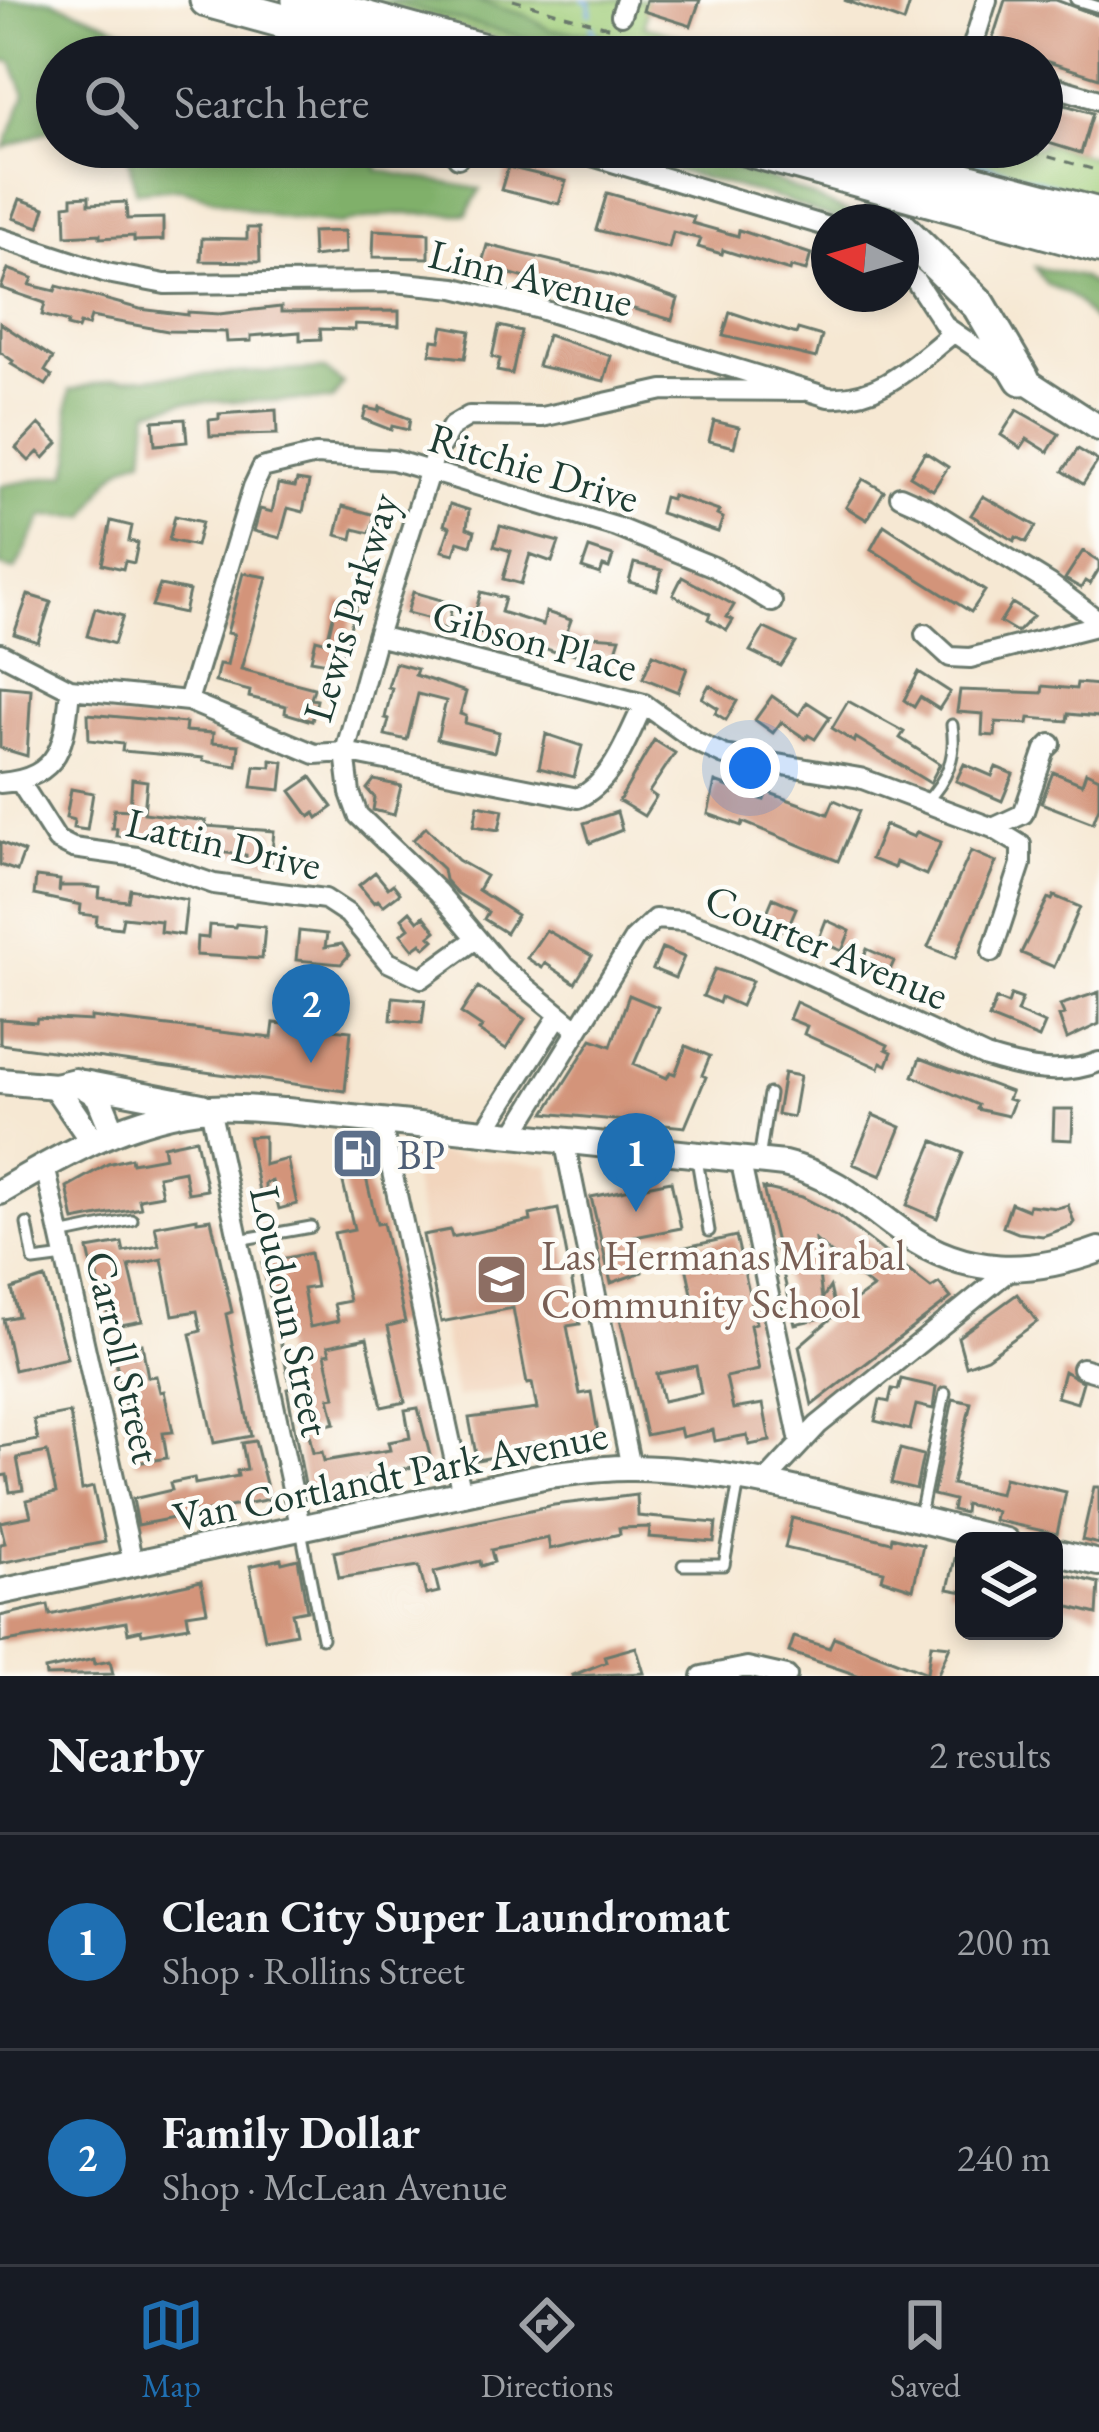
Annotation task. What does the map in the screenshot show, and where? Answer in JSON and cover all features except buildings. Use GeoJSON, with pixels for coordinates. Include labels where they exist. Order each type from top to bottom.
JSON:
{"type":"FeatureCollection","features":[{"type":"Feature","properties":{"kind":"highway"},"geometry":{"type":"LineString","coordinates":[[207,0],[338,36]]}},
{"type":"Feature","properties":{"kind":"highway"},"geometry":{"type":"LineString","coordinates":[[299,0],[430,36]]}},
{"type":"Feature","properties":{"kind":"highway"},"geometry":{"type":"LineString","coordinates":[[815,168],[868,204]]}},
{"type":"Feature","properties":{"kind":"highway"},"geometry":{"type":"LineString","coordinates":[[819,168],[1099,246]]}},
{"type":"Feature","properties":{"kind":"highway"},"geometry":{"type":"LineString","coordinates":[[920,168],[1099,215]]}},
{"type":"Feature","properties":{"kind":"highway"},"geometry":{"type":"LineString","coordinates":[[945,268],[931,247],[933,231],[985,214]]}},
{"type":"Feature","properties":{"kind":"highway"},"geometry":{"type":"LineString","coordinates":[[919,245],[988,317],[1022,377]]}},
{"type":"Feature","properties":{"kind":"street"},"geometry":{"type":"LineString","coordinates":[[979,36],[987,0]]}},
{"type":"Feature","properties":{"kind":"street"},"geometry":{"type":"LineString","coordinates":[[1063,89],[1099,100]]}},
{"type":"Feature","properties":{"kind":"street"},"geometry":{"type":"LineString","coordinates":[[632,168],[811,222]]}},
{"type":"Feature","properties":{"kind":"street","name":"Linn Avenue"},"geometry":{"type":"LineString","coordinates":[[0,238],[51,257],[151,283],[394,282],[455,288],[838,398],[875,390],[953,333]]}},
{"type":"Feature","properties":{"kind":"street"},"geometry":{"type":"LineString","coordinates":[[919,286],[953,333],[1099,428]]}},
{"type":"Feature","properties":{"kind":"street","name":"Lewis Parkway"},"geometry":{"type":"LineString","coordinates":[[578,1029],[501,967],[438,892],[358,815],[345,752],[376,636],[429,472],[441,441],[458,421],[470,416],[542,417],[663,390],[804,391]]}},
{"type":"Feature","properties":{"kind":"street","name":"Ritchie Drive"},"geometry":{"type":"LineString","coordinates":[[188,701],[262,468],[316,455],[393,460],[616,527],[714,567],[772,602]]}},
{"type":"Feature","properties":{"kind":"street"},"geometry":{"type":"LineString","coordinates":[[901,496],[1050,584],[1099,623]]}},
{"type":"Feature","properties":{"kind":"street"},"geometry":{"type":"LineString","coordinates":[[925,634],[950,657],[970,658],[1099,623]]}},
{"type":"Feature","properties":{"kind":"street","name":"Gibson Place"},"geometry":{"type":"LineString","coordinates":[[376,636],[644,704],[724,755],[860,778],[1002,825]]}},
{"type":"Feature","properties":{"kind":"street"},"geometry":{"type":"LineString","coordinates":[[0,653],[70,689],[188,701],[315,754],[345,752],[578,798],[591,792],[611,770],[644,704]]}},
{"type":"Feature","properties":{"kind":"street"},"geometry":{"type":"LineString","coordinates":[[10,783],[39,774],[53,760],[65,738],[70,689]]}},
{"type":"Feature","properties":{"kind":"street"},"geometry":{"type":"LineString","coordinates":[[992,952],[1021,864],[1021,845],[1002,825],[1023,814],[1051,744]]}},
{"type":"Feature","properties":{"kind":"street","name":"Lattin Drive"},"geometry":{"type":"LineString","coordinates":[[10,783],[57,840],[73,848],[136,857],[214,884],[325,899],[348,914],[388,962],[422,978],[476,939]]}},
{"type":"Feature","properties":{"kind":"street","name":"Courter Avenue"},"geometry":{"type":"LineString","coordinates":[[578,1029],[646,925],[655,919],[685,921],[764,952],[986,1057],[1018,1067],[1058,1071],[1099,1062]]}},
{"type":"Feature","properties":{"kind":"street"},"geometry":{"type":"LineString","coordinates":[[485,1131],[559,1015]]}},
{"type":"Feature","properties":{"kind":"street"},"geometry":{"type":"LineString","coordinates":[[514,1134],[578,1029]]}},
{"type":"Feature","properties":{"kind":"street"},"geometry":{"type":"LineString","coordinates":[[0,1081],[65,1084],[210,1108],[381,1120],[749,1159],[827,1179],[909,1237],[952,1259],[1010,1270],[1057,1264],[1099,1250]]}},
{"type":"Feature","properties":{"kind":"street"},"geometry":{"type":"LineString","coordinates":[[65,1084],[98,1094],[102,1136]]}},
{"type":"Feature","properties":{"kind":"street"},"geometry":{"type":"LineString","coordinates":[[0,1192],[102,1136],[210,1108]]}},
{"type":"Feature","properties":{"kind":"street","name":"Loudoun Street"},"geometry":{"type":"LineString","coordinates":[[210,1108],[301,1530]]}},
{"type":"Feature","properties":{"kind":"street"},"geometry":{"type":"LineString","coordinates":[[381,1120],[462,1495]]}},
{"type":"Feature","properties":{"kind":"street"},"geometry":{"type":"LineString","coordinates":[[564,1139],[631,1468]]}},
{"type":"Feature","properties":{"kind":"street"},"geometry":{"type":"LineString","coordinates":[[749,1159],[800,1442]]}},
{"type":"Feature","properties":{"kind":"street","name":"Carroll Street"},"geometry":{"type":"LineString","coordinates":[[44,1166],[134,1563]]}},
{"type":"Feature","properties":{"kind":"street"},"geometry":{"type":"LineString","coordinates":[[750,1483],[1010,1270]]}},
{"type":"Feature","properties":{"kind":"street","name":"Van Cortlandt Park Avenue"},"geometry":{"type":"LineString","coordinates":[[0,1592],[548,1475],[631,1468],[750,1483],[969,1532]]}},
{"type":"Feature","properties":{"kind":"street"},"geometry":{"type":"LineString","coordinates":[[1063,1554],[1099,1563]]}},
{"type":"Feature","properties":{"kind":"street"},"geometry":{"type":"LineString","coordinates":[[702,1676],[736,1667],[787,1676]]}},
{"type":"Feature","properties":{"kind":"lane"},"geometry":{"type":"LineString","coordinates":[[1076,0],[1099,7]]}},
{"type":"Feature","properties":{"kind":"lane"},"geometry":{"type":"LineString","coordinates":[[925,802],[945,779],[953,756],[952,725]]}},
{"type":"Feature","properties":{"kind":"lane"},"geometry":{"type":"LineString","coordinates":[[749,1159],[770,1094]]}},
{"type":"Feature","properties":{"kind":"lane"},"geometry":{"type":"LineString","coordinates":[[697,1154],[709,1231]]}},
{"type":"Feature","properties":{"kind":"lane"},"geometry":{"type":"LineString","coordinates":[[60,1235],[132,1220]]}},
{"type":"Feature","properties":{"kind":"lane"},"geometry":{"type":"LineString","coordinates":[[26,1223],[34,1261],[65,1257]]}},
{"type":"Feature","properties":{"kind":"lane"},"geometry":{"type":"LineString","coordinates":[[238,1240],[311,1227]]}},
{"type":"Feature","properties":{"kind":"lane"},"geometry":{"type":"LineString","coordinates":[[919,1520],[945,1393]]}},
{"type":"Feature","properties":{"kind":"lane"},"geometry":{"type":"LineString","coordinates":[[683,1565],[724,1565],[750,1483]]}},
{"type":"Feature","properties":{"kind":"lane"},"geometry":{"type":"LineString","coordinates":[[301,1530],[322,1638]]}},
{"type":"Feature","properties":{"kind":"path"},"geometry":{"type":"LineString","coordinates":[[512,0],[638,36]]}},
{"type":"Feature","properties":{"kind":"path"},"geometry":{"type":"LineString","coordinates":[[1063,161],[1099,171]]}},
{"type":"Feature","properties":{"kind":"shaded area","name":"Las Hermanas Mirabal Community School"},"geometry":{"type":"Polygon","coordinates":[[[407,1151],[549,1165],[591,1374],[456,1398],[407,1151]]]}},
{"type":"Feature","properties":{"kind":"green space"},"geometry":{"type":"Polygon","coordinates":[[[0,0],[51,0],[139,36],[36,36],[36,135],[4,148],[25,95],[12,62],[0,60],[0,0]]]}},
{"type":"Feature","properties":{"kind":"green space"},"geometry":{"type":"Polygon","coordinates":[[[365,0],[647,0],[644,26],[678,36],[490,36],[365,0]]]}},
{"type":"Feature","properties":{"kind":"green space"},"geometry":{"type":"Polygon","coordinates":[[[385,0],[474,0],[525,15],[550,30],[606,36],[517,36],[385,0]]]}},
{"type":"Feature","properties":{"kind":"green space"},"geometry":{"type":"Polygon","coordinates":[[[1063,149],[1099,159],[1099,202],[973,168],[1063,168],[1063,149]]]}},
{"type":"Feature","properties":{"kind":"green space"},"geometry":{"type":"Polygon","coordinates":[[[131,168],[377,168],[480,189],[467,214],[393,214],[339,224],[272,216],[177,188],[136,192],[131,168]]]}},
{"type":"Feature","properties":{"kind":"green space"},"geometry":{"type":"Polygon","coordinates":[[[667,168],[734,168],[762,175],[829,204],[811,204],[811,210],[667,168]]]}},
{"type":"Feature","properties":{"kind":"green space"},"geometry":{"type":"Polygon","coordinates":[[[1035,267],[1081,277],[1099,289],[1099,325],[1072,297],[1047,284],[1035,267]]]}},
{"type":"Feature","properties":{"kind":"green space"},"geometry":{"type":"Polygon","coordinates":[[[325,369],[343,384],[332,400],[183,402],[149,410],[144,457],[116,473],[87,517],[43,516],[15,570],[0,566],[0,486],[67,474],[72,450],[70,390],[115,379],[325,369]]]}},
{"type":"Feature","properties":{"kind":"waterway"},"geometry":{"type":"LineString","coordinates":[[584,0],[590,3],[590,14]]}},
{"type":"Feature","properties":{"kind":"waterway"},"geometry":{"type":"LineString","coordinates":[[592,26],[594,36]]}},
{"type":"Feature","properties":{"kind":"waterway"},"geometry":{"type":"LineString","coordinates":[[993,168],[1067,190]]}},
{"type":"Feature","properties":{"kind":"place","name":"Family Dollar"},"geometry":{"type":"Point","coordinates":[311,1063]}},
{"type":"Feature","properties":{"kind":"place","name":"BP"},"geometry":{"type":"Point","coordinates":[358,1154]}},
{"type":"Feature","properties":{"kind":"place","name":"Clean City Super Laundromat"},"geometry":{"type":"Point","coordinates":[636,1212]}},
{"type":"Feature","properties":{"kind":"place","name":"Las Hermanas Mirabal Community School"},"geometry":{"type":"Point","coordinates":[502,1279]}}]}
